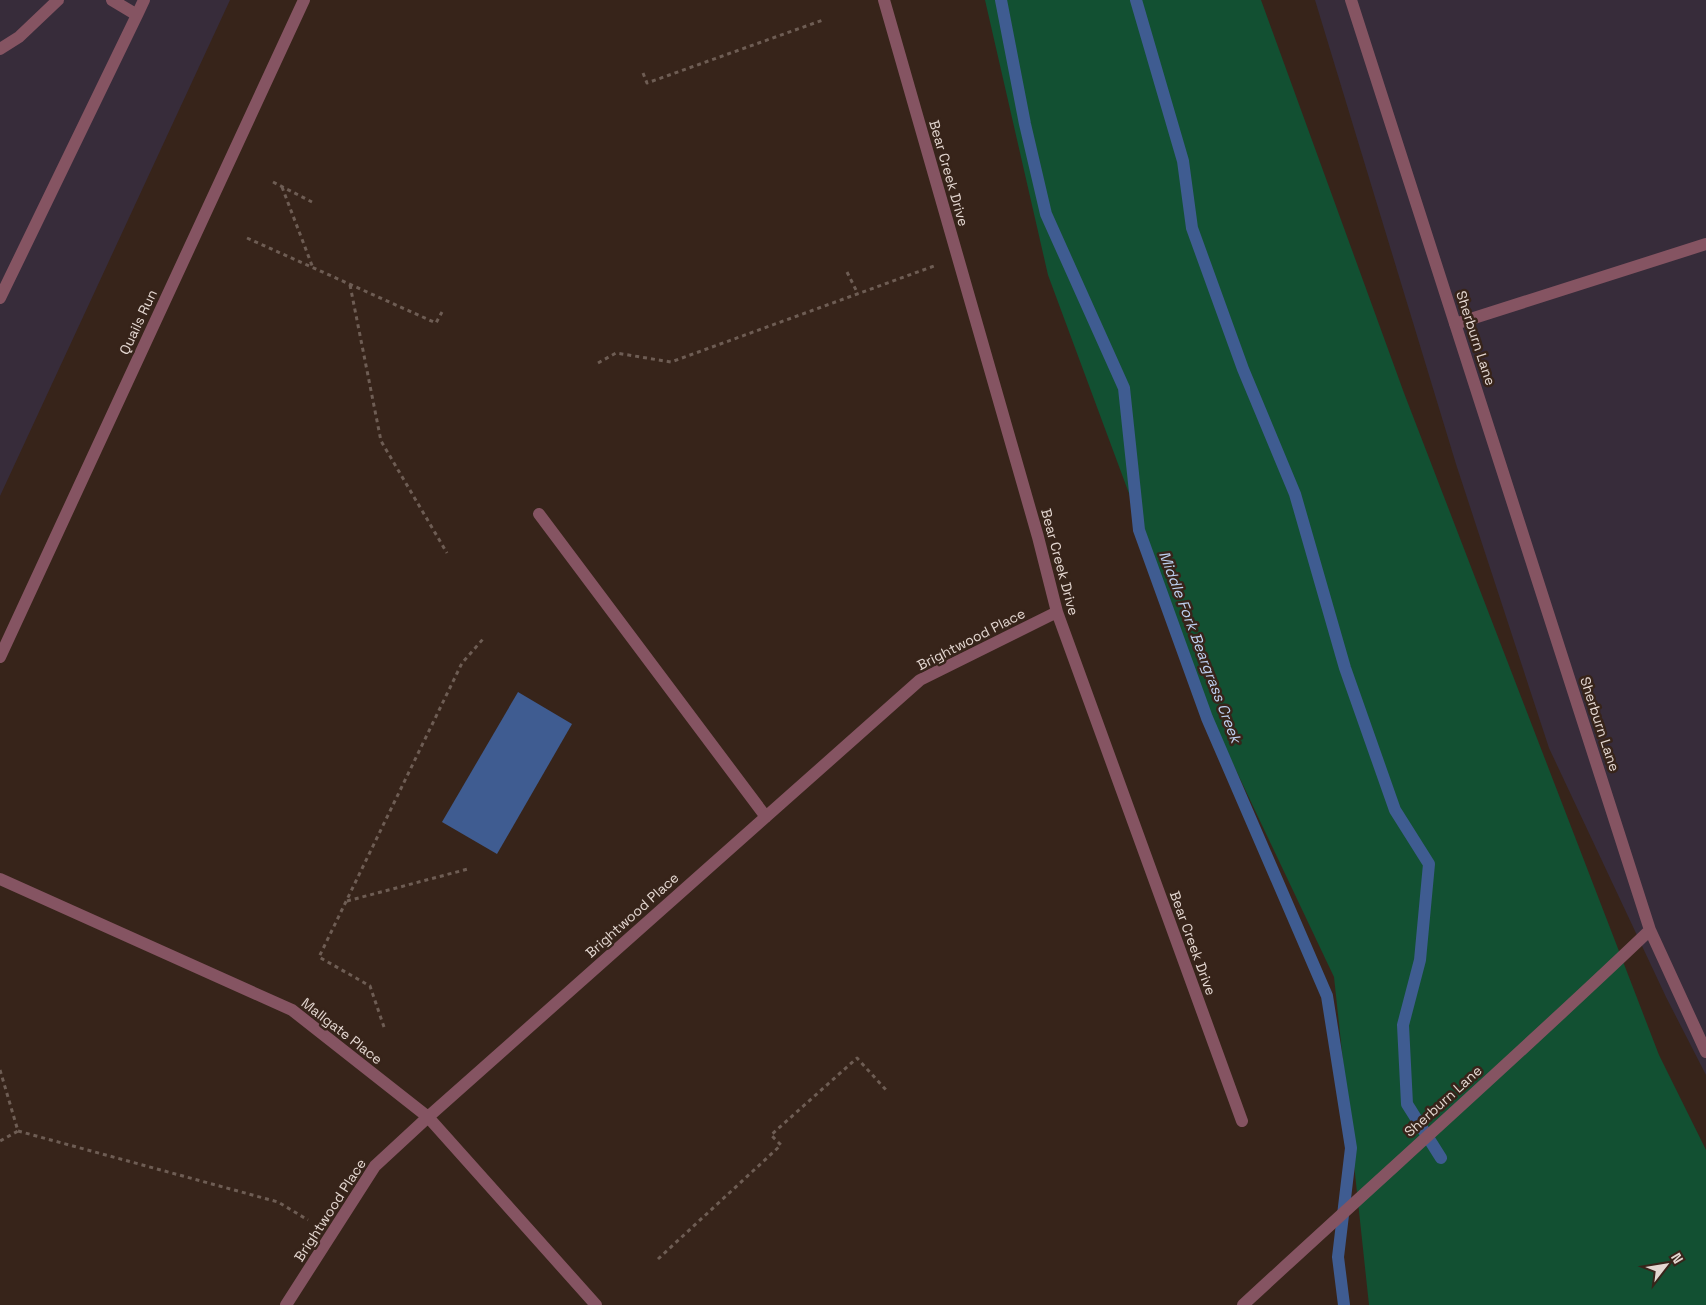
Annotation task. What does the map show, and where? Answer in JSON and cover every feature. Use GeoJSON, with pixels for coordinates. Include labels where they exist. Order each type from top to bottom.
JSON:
{"type":"FeatureCollection","features":[{"type":"Feature","properties":{"kind":"street"},"geometry":{"type":"LineString","coordinates":[[0,49],[19,36],[58,0]]}},
{"type":"Feature","properties":{"kind":"street"},"geometry":{"type":"LineString","coordinates":[[112,0],[137,14]]}},
{"type":"Feature","properties":{"kind":"street"},"geometry":{"type":"LineString","coordinates":[[0,298],[144,0]]}},
{"type":"Feature","properties":{"kind":"street","name":"Quails Run"},"geometry":{"type":"LineString","coordinates":[[0,657],[304,0]]}},
{"type":"Feature","properties":{"kind":"street","name":"Bear Creek Drive"},"geometry":{"type":"LineString","coordinates":[[884,0],[1038,538],[1057,612],[1242,1121]]}},
{"type":"Feature","properties":{"kind":"street","name":"Sherburn Lane"},"geometry":{"type":"LineString","coordinates":[[1243,1305],[1544,1030],[1650,930],[1351,0]]}},
{"type":"Feature","properties":{"kind":"street"},"geometry":{"type":"LineString","coordinates":[[1455,324],[1706,244]]}},
{"type":"Feature","properties":{"kind":"street"},"geometry":{"type":"LineString","coordinates":[[538,514],[766,817]]}},
{"type":"Feature","properties":{"kind":"street","name":"Brightwood Place"},"geometry":{"type":"LineString","coordinates":[[286,1305],[375,1166],[428,1117],[920,680],[1057,612]]}},
{"type":"Feature","properties":{"kind":"street","name":"Mallgate Place"},"geometry":{"type":"LineString","coordinates":[[0,879],[292,1010],[428,1117],[596,1305]]}},
{"type":"Feature","properties":{"kind":"street"},"geometry":{"type":"LineString","coordinates":[[1650,930],[1706,1052]]}},
{"type":"Feature","properties":{"kind":"path"},"geometry":{"type":"LineString","coordinates":[[643,73],[647,83],[823,20]]}},
{"type":"Feature","properties":{"kind":"path"},"geometry":{"type":"LineString","coordinates":[[273,182],[312,202]]}},
{"type":"Feature","properties":{"kind":"path"},"geometry":{"type":"LineString","coordinates":[[282,187],[313,268]]}},
{"type":"Feature","properties":{"kind":"path"},"geometry":{"type":"LineString","coordinates":[[247,238],[436,323],[442,312]]}},
{"type":"Feature","properties":{"kind":"path"},"geometry":{"type":"LineString","coordinates":[[598,363],[616,353],[671,362],[958,258]]}},
{"type":"Feature","properties":{"kind":"path"},"geometry":{"type":"LineString","coordinates":[[847,272],[858,294]]}},
{"type":"Feature","properties":{"kind":"path"},"geometry":{"type":"LineString","coordinates":[[350,284],[381,441],[447,553]]}},
{"type":"Feature","properties":{"kind":"path"},"geometry":{"type":"LineString","coordinates":[[384,1027],[370,986],[319,958],[462,663],[483,640]]}},
{"type":"Feature","properties":{"kind":"path"},"geometry":{"type":"LineString","coordinates":[[346,902],[468,869]]}},
{"type":"Feature","properties":{"kind":"path"},"geometry":{"type":"LineString","coordinates":[[658,1259],[781,1145],[771,1135],[857,1058],[886,1091]]}},
{"type":"Feature","properties":{"kind":"path"},"geometry":{"type":"LineString","coordinates":[[0,1070],[18,1131]]}},
{"type":"Feature","properties":{"kind":"path"},"geometry":{"type":"LineString","coordinates":[[0,1141],[18,1131],[278,1202],[331,1234]]}},
{"type":"Feature","properties":{"kind":"shaded area"},"geometry":{"type":"Polygon","coordinates":[[[0,0],[230,0],[0,496],[0,0]]]}},
{"type":"Feature","properties":{"kind":"shaded area"},"geometry":{"type":"Polygon","coordinates":[[[1315,0],[1706,0],[1706,1075],[1666,997],[1549,748],[1456,464],[1315,0]]]}},
{"type":"Feature","properties":{"kind":"green space"},"geometry":{"type":"Polygon","coordinates":[[[985,0],[1261,0],[1404,393],[1659,1055],[1706,1150],[1706,1305],[1369,1305],[1334,977],[1216,728],[1048,275],[985,0]]]}},
{"type":"Feature","properties":{"kind":"water"},"geometry":{"type":"Polygon","coordinates":[[[518,692],[572,724],[497,854],[442,822],[518,692]]]}},
{"type":"Feature","properties":{"kind":"waterway","name":"Middle Fork Beargrass Creek"},"geometry":{"type":"LineString","coordinates":[[1001,0],[1025,124],[1046,214],[1124,388],[1139,530],[1207,718],[1327,996],[1351,1148],[1338,1257],[1344,1305]]}},
{"type":"Feature","properties":{"kind":"waterway"},"geometry":{"type":"LineString","coordinates":[[1136,0],[1183,161],[1192,228],[1243,369],[1295,494],[1345,668],[1395,810],[1429,864],[1420,960],[1403,1025],[1407,1104],[1441,1158]]}}]}
